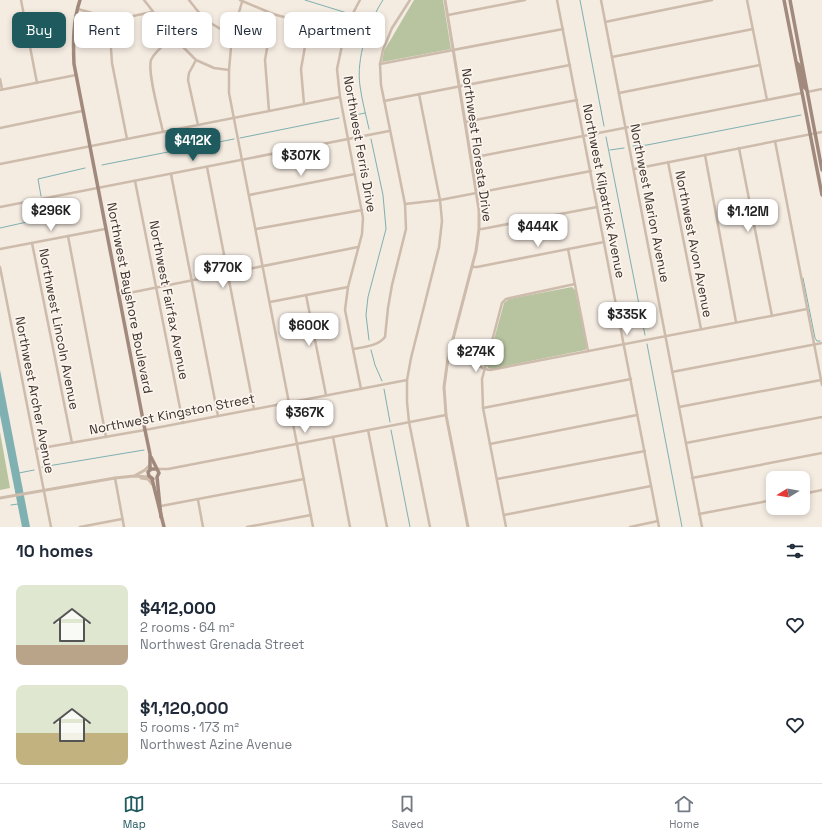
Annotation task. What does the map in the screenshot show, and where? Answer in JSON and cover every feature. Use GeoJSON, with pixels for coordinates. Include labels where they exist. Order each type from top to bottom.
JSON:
{"type":"FeatureCollection","features":[{"type":"Feature","properties":{"kind":"main road","name":"Northwest Bayshore Boulevard"},"geometry":{"type":"LineString","coordinates":[[80,0],[74,27],[73,46],[76,76],[145,430],[150,454],[156,469]]}},
{"type":"Feature","properties":{"kind":"main road"},"geometry":{"type":"LineString","coordinates":[[784,0],[822,194]]}},
{"type":"Feature","properties":{"kind":"main road"},"geometry":{"type":"LineString","coordinates":[[790,0],[822,170]]}},
{"type":"Feature","properties":{"kind":"main road"},"geometry":{"type":"LineString","coordinates":[[796,62],[799,65],[804,87],[807,91]]}},
{"type":"Feature","properties":{"kind":"main road","name":"Northwest Bayshore Boulevard"},"geometry":{"type":"LineString","coordinates":[[149,469],[150,454]]}},
{"type":"Feature","properties":{"kind":"main road"},"geometry":{"type":"LineString","coordinates":[[161,517],[159,473],[156,469],[149,469],[148,475],[151,478],[158,509],[164,527]]}},
{"type":"Feature","properties":{"kind":"main road"},"geometry":{"type":"LineString","coordinates":[[151,478],[158,477]]}},
{"type":"Feature","properties":{"kind":"street"},"geometry":{"type":"LineString","coordinates":[[21,0],[37,83]]}},
{"type":"Feature","properties":{"kind":"street"},"geometry":{"type":"LineString","coordinates":[[144,0],[152,12]]}},
{"type":"Feature","properties":{"kind":"street"},"geometry":{"type":"LineString","coordinates":[[189,0],[204,19],[220,29]]}},
{"type":"Feature","properties":{"kind":"street","name":"Northwest Ferris Drive"},"geometry":{"type":"LineString","coordinates":[[354,12],[360,0]]}},
{"type":"Feature","properties":{"kind":"street"},"geometry":{"type":"LineString","coordinates":[[353,349],[376,344],[382,341],[385,337],[392,286],[406,229],[405,204],[380,86],[380,64],[383,50],[392,28],[410,0]]}},
{"type":"Feature","properties":{"kind":"street","name":"Northwest Floresta Drive"},"geometry":{"type":"LineString","coordinates":[[445,0],[466,122],[476,193],[479,229],[473,267],[448,358],[444,387],[446,415],[468,527]]}},
{"type":"Feature","properties":{"kind":"street"},"geometry":{"type":"LineString","coordinates":[[448,15],[525,0]]}},
{"type":"Feature","properties":{"kind":"street","name":"Northwest Kilpatrick Avenue"},"geometry":{"type":"LineString","coordinates":[[557,0],[659,527]]}},
{"type":"Feature","properties":{"kind":"street","name":"Northwest Marion Avenue"},"geometry":{"type":"LineString","coordinates":[[601,0],[702,527]]}},
{"type":"Feature","properties":{"kind":"street"},"geometry":{"type":"LineString","coordinates":[[605,22],[712,0]]}},
{"type":"Feature","properties":{"kind":"street"},"geometry":{"type":"LineString","coordinates":[[747,0],[767,100]]}},
{"type":"Feature","properties":{"kind":"street"},"geometry":{"type":"LineString","coordinates":[[238,12],[241,1],[268,12]]}},
{"type":"Feature","properties":{"kind":"street"},"geometry":{"type":"LineString","coordinates":[[78,9],[88,12]]}},
{"type":"Feature","properties":{"kind":"street"},"geometry":{"type":"LineString","coordinates":[[380,64],[563,29]]}},
{"type":"Feature","properties":{"kind":"street"},"geometry":{"type":"LineString","coordinates":[[612,57],[753,29]]}},
{"type":"Feature","properties":{"kind":"street"},"geometry":{"type":"LineString","coordinates":[[111,48],[112,63],[127,139]]}},
{"type":"Feature","properties":{"kind":"street"},"geometry":{"type":"LineString","coordinates":[[161,48],[154,54],[150,64],[163,132]]}},
{"type":"Feature","properties":{"kind":"street"},"geometry":{"type":"LineString","coordinates":[[184,48],[196,60],[214,68],[229,70]]}},
{"type":"Feature","properties":{"kind":"street"},"geometry":{"type":"LineString","coordinates":[[231,48],[229,93],[313,527]]}},
{"type":"Feature","properties":{"kind":"street"},"geometry":{"type":"LineString","coordinates":[[268,48],[266,60],[269,111]]}},
{"type":"Feature","properties":{"kind":"street"},"geometry":{"type":"LineString","coordinates":[[304,104],[301,70],[305,48]]}},
{"type":"Feature","properties":{"kind":"street","name":"Northwest Ferris Drive"},"geometry":{"type":"LineString","coordinates":[[341,48],[337,69],[340,97],[362,210],[363,226],[348,287],[345,310],[361,389]]}},
{"type":"Feature","properties":{"kind":"street"},"geometry":{"type":"LineString","coordinates":[[196,60],[189,74],[188,80],[198,125]]}},
{"type":"Feature","properties":{"kind":"street"},"geometry":{"type":"LineString","coordinates":[[384,101],[570,65]]}},
{"type":"Feature","properties":{"kind":"street"},"geometry":{"type":"LineString","coordinates":[[619,93],[760,65]]}},
{"type":"Feature","properties":{"kind":"street"},"geometry":{"type":"LineString","coordinates":[[0,79],[1,90],[76,76]]}},
{"type":"Feature","properties":{"kind":"street"},"geometry":{"type":"LineString","coordinates":[[807,91],[822,89]]}},
{"type":"Feature","properties":{"kind":"street"},"geometry":{"type":"LineString","coordinates":[[471,158],[802,93]]}},
{"type":"Feature","properties":{"kind":"street"},"geometry":{"type":"LineString","coordinates":[[419,94],[440,200],[442,221],[439,247],[411,358],[407,380],[407,402],[409,422],[430,527]]}},
{"type":"Feature","properties":{"kind":"street"},"geometry":{"type":"LineString","coordinates":[[0,164],[340,97]]}},
{"type":"Feature","properties":{"kind":"street"},"geometry":{"type":"LineString","coordinates":[[466,122],[577,100]]}},
{"type":"Feature","properties":{"kind":"street"},"geometry":{"type":"LineString","coordinates":[[0,128],[82,111]]}},
{"type":"Feature","properties":{"kind":"street"},"geometry":{"type":"LineString","coordinates":[[0,207],[389,131]]}},
{"type":"Feature","properties":{"kind":"street"},"geometry":{"type":"LineString","coordinates":[[634,169],[822,132]]}},
{"type":"Feature","properties":{"kind":"street"},"geometry":{"type":"LineString","coordinates":[[775,141],[822,385]]}},
{"type":"Feature","properties":{"kind":"street"},"geometry":{"type":"LineString","coordinates":[[739,148],[772,316]]}},
{"type":"Feature","properties":{"kind":"street"},"geometry":{"type":"LineString","coordinates":[[705,155],[736,322]]}},
{"type":"Feature","properties":{"kind":"street","name":"Northwest Avon Avenue"},"geometry":{"type":"LineString","coordinates":[[668,162],[701,329]]}},
{"type":"Feature","properties":{"kind":"street"},"geometry":{"type":"LineString","coordinates":[[206,167],[254,409]]}},
{"type":"Feature","properties":{"kind":"street"},"geometry":{"type":"LineString","coordinates":[[405,204],[440,200],[591,171]]}},
{"type":"Feature","properties":{"kind":"street"},"geometry":{"type":"LineString","coordinates":[[171,174],[218,416]]}},
{"type":"Feature","properties":{"kind":"street"},"geometry":{"type":"LineString","coordinates":[[249,195],[355,174]]}},
{"type":"Feature","properties":{"kind":"street","name":"Northwest Fairfax Avenue"},"geometry":{"type":"LineString","coordinates":[[135,180],[183,422]]}},
{"type":"Feature","properties":{"kind":"street"},"geometry":{"type":"LineString","coordinates":[[479,229],[597,207]]}},
{"type":"Feature","properties":{"kind":"street"},"geometry":{"type":"LineString","coordinates":[[256,229],[362,210]]}},
{"type":"Feature","properties":{"kind":"street"},"geometry":{"type":"LineString","coordinates":[[0,249],[105,229]]}},
{"type":"Feature","properties":{"kind":"street"},"geometry":{"type":"LineString","coordinates":[[68,236],[106,437]]}},
{"type":"Feature","properties":{"kind":"street"},"geometry":{"type":"LineString","coordinates":[[473,267],[604,242]]}},
{"type":"Feature","properties":{"kind":"street","name":"Northwest Lincoln Avenue"},"geometry":{"type":"LineString","coordinates":[[32,243],[72,443]]}},
{"type":"Feature","properties":{"kind":"street"},"geometry":{"type":"LineString","coordinates":[[119,295],[358,247]]}},
{"type":"Feature","properties":{"kind":"street"},"geometry":{"type":"LineString","coordinates":[[568,249],[588,351]]}},
{"type":"Feature","properties":{"kind":"street","name":"Northwest Archer Avenue"},"geometry":{"type":"LineString","coordinates":[[0,267],[51,527]]}},
{"type":"Feature","properties":{"kind":"street"},"geometry":{"type":"LineString","coordinates":[[506,527],[483,408],[482,379],[502,303],[506,299],[575,284]]}},
{"type":"Feature","properties":{"kind":"street"},"geometry":{"type":"LineString","coordinates":[[270,302],[348,287]]}},
{"type":"Feature","properties":{"kind":"street"},"geometry":{"type":"LineString","coordinates":[[306,295],[326,395]]}},
{"type":"Feature","properties":{"kind":"street"},"geometry":{"type":"LineString","coordinates":[[448,358],[481,367],[484,370],[490,370],[807,309]]}},
{"type":"Feature","properties":{"kind":"street"},"geometry":{"type":"LineString","coordinates":[[672,372],[822,343]]}},
{"type":"Feature","properties":{"kind":"street"},"geometry":{"type":"LineString","coordinates":[[483,408],[631,379]]}},
{"type":"Feature","properties":{"kind":"street","name":"Northwest Kingston Street"},"geometry":{"type":"LineString","coordinates":[[36,449],[145,430],[407,380]]}},
{"type":"Feature","properties":{"kind":"street"},"geometry":{"type":"LineString","coordinates":[[679,407],[821,380]]}},
{"type":"Feature","properties":{"kind":"street"},"geometry":{"type":"LineString","coordinates":[[156,469],[168,469],[446,415]]}},
{"type":"Feature","properties":{"kind":"street"},"geometry":{"type":"LineString","coordinates":[[490,444],[638,415]]}},
{"type":"Feature","properties":{"kind":"street"},"geometry":{"type":"LineString","coordinates":[[686,443],[822,416]]}},
{"type":"Feature","properties":{"kind":"street"},"geometry":{"type":"LineString","coordinates":[[368,430],[387,527]]}},
{"type":"Feature","properties":{"kind":"street"},"geometry":{"type":"LineString","coordinates":[[333,437],[350,527]]}},
{"type":"Feature","properties":{"kind":"street"},"geometry":{"type":"LineString","coordinates":[[497,479],[645,451]]}},
{"type":"Feature","properties":{"kind":"street"},"geometry":{"type":"LineString","coordinates":[[692,478],[822,453]]}},
{"type":"Feature","properties":{"kind":"street"},"geometry":{"type":"LineString","coordinates":[[135,476],[149,469]]}},
{"type":"Feature","properties":{"kind":"street"},"geometry":{"type":"LineString","coordinates":[[158,477],[168,469]]}},
{"type":"Feature","properties":{"kind":"street"},"geometry":{"type":"LineString","coordinates":[[0,498],[115,478],[135,476],[151,478]]}},
{"type":"Feature","properties":{"kind":"street"},"geometry":{"type":"LineString","coordinates":[[135,476],[148,480],[153,486]]}},
{"type":"Feature","properties":{"kind":"street"},"geometry":{"type":"LineString","coordinates":[[115,478],[124,527]]}},
{"type":"Feature","properties":{"kind":"street"},"geometry":{"type":"LineString","coordinates":[[161,506],[304,479]]}},
{"type":"Feature","properties":{"kind":"street"},"geometry":{"type":"LineString","coordinates":[[504,515],[652,486]]}},
{"type":"Feature","properties":{"kind":"street"},"geometry":{"type":"LineString","coordinates":[[810,493],[822,490]]}},
{"type":"Feature","properties":{"kind":"street"},"geometry":{"type":"LineString","coordinates":[[198,500],[203,527]]}},
{"type":"Feature","properties":{"kind":"street"},"geometry":{"type":"LineString","coordinates":[[699,514],[766,501]]}},
{"type":"Feature","properties":{"kind":"street"},"geometry":{"type":"LineString","coordinates":[[247,527],[311,515]]}},
{"type":"Feature","properties":{"kind":"street"},"geometry":{"type":"LineString","coordinates":[[80,527],[122,519]]}},
{"type":"Feature","properties":{"kind":"street"},"geometry":{"type":"LineString","coordinates":[[630,527],[658,522]]}},
{"type":"Feature","properties":{"kind":"green space"},"geometry":{"type":"Polygon","coordinates":[[[414,0],[443,0],[451,49],[382,62],[384,51],[414,0]]]}},
{"type":"Feature","properties":{"kind":"green space"},"geometry":{"type":"Polygon","coordinates":[[[572,287],[575,290],[587,348],[585,350],[491,369],[488,368],[487,365],[504,303],[509,299],[572,287]]]}},
{"type":"Feature","properties":{"kind":"green space"},"geometry":{"type":"Polygon","coordinates":[[[0,432],[10,488],[0,490],[0,432]]]}},
{"type":"Feature","properties":{"kind":"water"},"geometry":{"type":"Polygon","coordinates":[[[0,370],[30,527],[22,527],[0,415],[0,370]]]}},
{"type":"Feature","properties":{"kind":"waterway"},"geometry":{"type":"LineString","coordinates":[[305,0],[344,12]]}},
{"type":"Feature","properties":{"kind":"waterway"},"geometry":{"type":"LineString","coordinates":[[369,129],[360,86],[360,64],[364,41],[383,0]]}},
{"type":"Feature","properties":{"kind":"waterway"},"geometry":{"type":"LineString","coordinates":[[580,0],[604,126]]}},
{"type":"Feature","properties":{"kind":"waterway"},"geometry":{"type":"LineString","coordinates":[[351,116],[365,113]]}},
{"type":"Feature","properties":{"kind":"waterway"},"geometry":{"type":"LineString","coordinates":[[633,146],[647,145],[801,115]]}},
{"type":"Feature","properties":{"kind":"waterway"},"geometry":{"type":"LineString","coordinates":[[240,138],[339,118]]}},
{"type":"Feature","properties":{"kind":"waterway"},"geometry":{"type":"LineString","coordinates":[[606,137],[645,335]]}},
{"type":"Feature","properties":{"kind":"waterway"},"geometry":{"type":"LineString","coordinates":[[102,165],[234,139]]}},
{"type":"Feature","properties":{"kind":"waterway"},"geometry":{"type":"LineString","coordinates":[[369,340],[366,315],[368,297],[386,229],[383,195],[371,139]]}},
{"type":"Feature","properties":{"kind":"waterway"},"geometry":{"type":"LineString","coordinates":[[610,150],[624,148]]}},
{"type":"Feature","properties":{"kind":"waterway"},"geometry":{"type":"LineString","coordinates":[[41,196],[38,179],[85,168]]}},
{"type":"Feature","properties":{"kind":"waterway"},"geometry":{"type":"LineString","coordinates":[[0,228],[45,218],[43,204]]}},
{"type":"Feature","properties":{"kind":"waterway"},"geometry":{"type":"LineString","coordinates":[[803,278],[815,338],[817,341],[820,341]]}},
{"type":"Feature","properties":{"kind":"waterway"},"geometry":{"type":"LineString","coordinates":[[647,344],[682,527]]}},
{"type":"Feature","properties":{"kind":"waterway"},"geometry":{"type":"LineString","coordinates":[[371,350],[375,365],[382,381]]}},
{"type":"Feature","properties":{"kind":"waterway"},"geometry":{"type":"LineString","coordinates":[[384,389],[390,422]]}},
{"type":"Feature","properties":{"kind":"waterway"},"geometry":{"type":"LineString","coordinates":[[391,430],[410,527]]}},
{"type":"Feature","properties":{"kind":"waterway"},"geometry":{"type":"LineString","coordinates":[[42,467],[144,450]]}},
{"type":"Feature","properties":{"kind":"waterway"},"geometry":{"type":"LineString","coordinates":[[19,473],[34,470]]}},
{"type":"Feature","properties":{"kind":"waterway"},"geometry":{"type":"LineString","coordinates":[[11,505],[18,504]]}}]}
